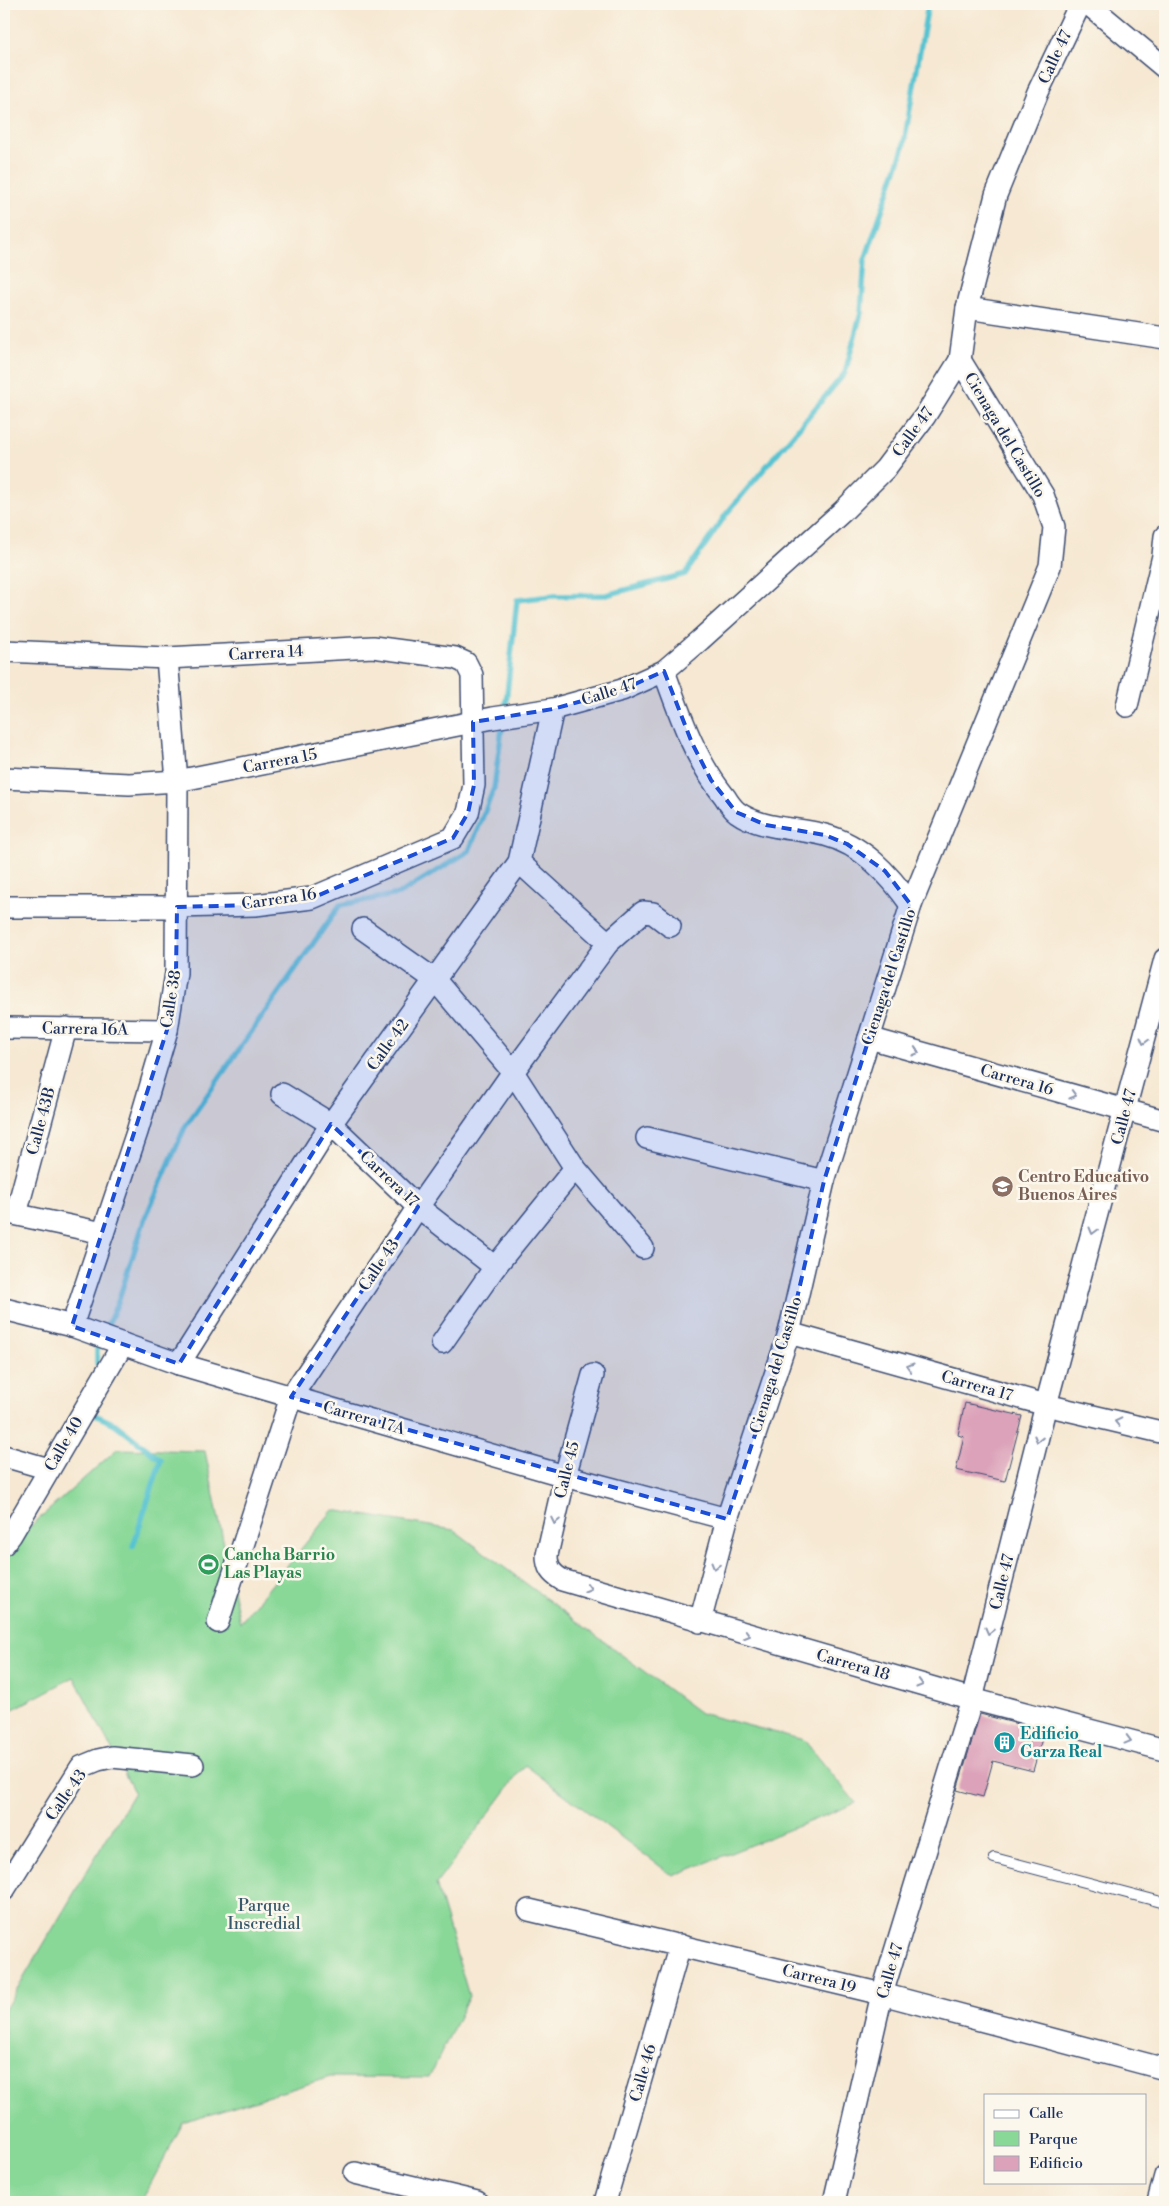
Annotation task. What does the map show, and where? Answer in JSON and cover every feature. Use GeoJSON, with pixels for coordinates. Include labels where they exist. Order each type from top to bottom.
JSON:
{"type":"FeatureCollection","features":[{"type":"Feature","properties":{"kind":"street","name":"Calle 47"},"geometry":{"type":"LineString","coordinates":[[553,709],[622,690],[664,671],[835,519],[886,469],[925,416],[960,360],[967,308],[996,195],[1038,92],[1080,4]]}},
{"type":"Feature","properties":{"kind":"street"},"geometry":{"type":"LineString","coordinates":[[1088,4],[1165,68]]}},
{"type":"Feature","properties":{"kind":"street"},"geometry":{"type":"LineString","coordinates":[[967,308],[1165,338]]}},
{"type":"Feature","properties":{"kind":"street","name":"Cienaga del Castillo"},"geometry":{"type":"LineString","coordinates":[[700,1622],[727,1519],[789,1333],[824,1182],[911,905],[1050,566],[1054,527],[1043,494],[960,360]]}},
{"type":"Feature","properties":{"kind":"street"},"geometry":{"type":"LineString","coordinates":[[1127,706],[1164,549]]}},
{"type":"Feature","properties":{"kind":"street","name":"Carrera 14"},"geometry":{"type":"LineString","coordinates":[[4,651],[168,658],[373,647],[455,658],[466,663],[472,675],[483,720]]}},
{"type":"Feature","properties":{"kind":"street","name":"Calle 38"},"geometry":{"type":"LineString","coordinates":[[72,1326],[137,1132],[166,1030],[176,973],[177,781],[168,658]]}},
{"type":"Feature","properties":{"kind":"street"},"geometry":{"type":"LineString","coordinates":[[664,671],[692,743],[711,780],[736,812],[766,825],[825,835],[847,844],[868,856],[885,871],[911,905]]}},
{"type":"Feature","properties":{"kind":"street","name":"Carrera 15"},"geometry":{"type":"LineString","coordinates":[[4,778],[129,784],[177,781],[483,720],[553,709]]}},
{"type":"Feature","properties":{"kind":"street","name":"Calle 42"},"geometry":{"type":"LineString","coordinates":[[179,1364],[331,1124],[519,862],[553,709]]}},
{"type":"Feature","properties":{"kind":"street","name":"Carrera 16"},"geometry":{"type":"LineString","coordinates":[[4,907],[255,905],[312,898],[453,838],[468,813],[483,720]]}},
{"type":"Feature","properties":{"kind":"street"},"geometry":{"type":"LineString","coordinates":[[519,862],[608,943]]}},
{"type":"Feature","properties":{"kind":"street","name":"Calle 43"},"geometry":{"type":"LineString","coordinates":[[218,1622],[291,1397],[418,1207],[513,1072],[608,943],[643,912],[653,913],[670,926]]}},
{"type":"Feature","properties":{"kind":"street"},"geometry":{"type":"LineString","coordinates":[[362,928],[435,980],[513,1072],[574,1168],[643,1248]]}},
{"type":"Feature","properties":{"kind":"street","name":"Calle 47"},"geometry":{"type":"LineString","coordinates":[[834,2202],[882,1994],[972,1699],[1046,1406],[1165,960]]}},
{"type":"Feature","properties":{"kind":"street","name":"Carrera 16A"},"geometry":{"type":"LineString","coordinates":[[4,1028],[166,1030]]}},
{"type":"Feature","properties":{"kind":"street","name":"Calle 43B"},"geometry":{"type":"LineString","coordinates":[[10,1213],[66,1028]]}},
{"type":"Feature","properties":{"kind":"street","name":"Carrera 16"},"geometry":{"type":"LineString","coordinates":[[869,1038],[1165,1121]]}},
{"type":"Feature","properties":{"kind":"street","name":"Carrera 17"},"geometry":{"type":"LineString","coordinates":[[282,1094],[331,1124],[418,1207],[495,1267]]}},
{"type":"Feature","properties":{"kind":"street"},"geometry":{"type":"LineString","coordinates":[[647,1138],[824,1182]]}},
{"type":"Feature","properties":{"kind":"street"},"geometry":{"type":"LineString","coordinates":[[442,1343],[495,1267],[574,1168]]}},
{"type":"Feature","properties":{"kind":"street"},"geometry":{"type":"LineString","coordinates":[[10,1213],[103,1233]]}},
{"type":"Feature","properties":{"kind":"street","name":"Carrera 17A"},"geometry":{"type":"LineString","coordinates":[[4,1309],[72,1326],[179,1364],[291,1397],[564,1476],[727,1519]]}},
{"type":"Feature","properties":{"kind":"street","name":"Carrera 17"},"geometry":{"type":"LineString","coordinates":[[789,1333],[1046,1406],[1165,1434]]}},
{"type":"Feature","properties":{"kind":"street","name":"Calle 40"},"geometry":{"type":"LineString","coordinates":[[4,1544],[49,1469],[109,1339]]}},
{"type":"Feature","properties":{"kind":"street","name":"Calle 45"},"geometry":{"type":"LineString","coordinates":[[547,1566],[547,1555],[564,1476],[593,1375]]}},
{"type":"Feature","properties":{"kind":"street"},"geometry":{"type":"LineString","coordinates":[[4,1456],[49,1469]]}},
{"type":"Feature","properties":{"kind":"street","name":"Carrera 18"},"geometry":{"type":"LineString","coordinates":[[547,1566],[553,1574],[562,1580],[700,1622],[972,1699],[1165,1750]]}},
{"type":"Feature","properties":{"kind":"street","name":"Calle 43"},"geometry":{"type":"LineString","coordinates":[[4,1890],[81,1768],[98,1760],[112,1757],[193,1765]]}},
{"type":"Feature","properties":{"kind":"street","name":"Carrera 19"},"geometry":{"type":"LineString","coordinates":[[529,1910],[882,1994],[1165,2069]]}},
{"type":"Feature","properties":{"kind":"street","name":"Calle 46"},"geometry":{"type":"LineString","coordinates":[[606,2202],[680,1945]]}},
{"type":"Feature","properties":{"kind":"street"},"geometry":{"type":"LineString","coordinates":[[355,2173],[477,2202]]}},
{"type":"Feature","properties":{"kind":"street"},"geometry":{"type":"LineString","coordinates":[[1158,2202],[1165,2176]]}},
{"type":"Feature","properties":{"kind":"lane"},"geometry":{"type":"LineString","coordinates":[[994,1858],[1165,1903]]}},
{"type":"Feature","properties":{"kind":"highlighted area"},"geometry":{"type":"Polygon","coordinates":[[[664,671],[692,743],[711,780],[736,812],[766,825],[825,835],[847,844],[885,871],[911,905],[824,1181],[789,1333],[727,1519],[291,1397],[418,1207],[331,1124],[179,1364],[72,1326],[167,1030],[176,973],[177,907],[255,905],[312,898],[453,838],[468,813],[474,785],[473,722],[553,709],[622,690],[664,671]]]}},
{"type":"Feature","properties":{"kind":"green space","name":"Parque Inscredial"},"geometry":{"type":"Polygon","coordinates":[[[117,1449],[205,1451],[240,1623],[333,1510],[454,1530],[700,1713],[804,1740],[856,1803],[673,1876],[525,1765],[436,1884],[469,1996],[429,2078],[330,2077],[183,2123],[141,2202],[4,2202],[4,2011],[134,1792],[74,1677],[4,1714],[4,1550],[117,1449]]]}},
{"type":"Feature","properties":{"kind":"building"},"geometry":{"type":"Polygon","coordinates":[[[965,1403],[1022,1416],[1005,1481],[956,1470],[964,1437],[958,1435],[965,1403]]]}},
{"type":"Feature","properties":{"kind":"building","name":"Edificio Garza Real"},"geometry":{"type":"Polygon","coordinates":[[[980,1714],[1044,1731],[1033,1771],[993,1761],[983,1797],[957,1790],[980,1714]]]}},
{"type":"Feature","properties":{"kind":"waterway"},"geometry":{"type":"LineString","coordinates":[[505,712],[517,600],[552,596],[606,595],[685,574],[727,513],[845,373],[861,313],[865,260],[903,149],[928,4]]}},
{"type":"Feature","properties":{"kind":"waterway"},"geometry":{"type":"LineString","coordinates":[[97,1363],[97,1348],[118,1302],[144,1221],[185,1127],[340,905],[399,894],[469,851],[494,788],[503,721]]}},
{"type":"Feature","properties":{"kind":"waterway"},"geometry":{"type":"LineString","coordinates":[[95,1415],[115,1424],[161,1460],[133,1546]]}},
{"type":"Feature","properties":{"kind":"place","name":"Centro Educativo Buenos Aires"},"geometry":{"type":"Point","coordinates":[1002,1186]}},
{"type":"Feature","properties":{"kind":"place","name":"Cancha Barrio Las Playas"},"geometry":{"type":"Point","coordinates":[208,1564]}},
{"type":"Feature","properties":{"kind":"place","name":"Edificio Garza Real"},"geometry":{"type":"Point","coordinates":[1004,1743]}}]}
